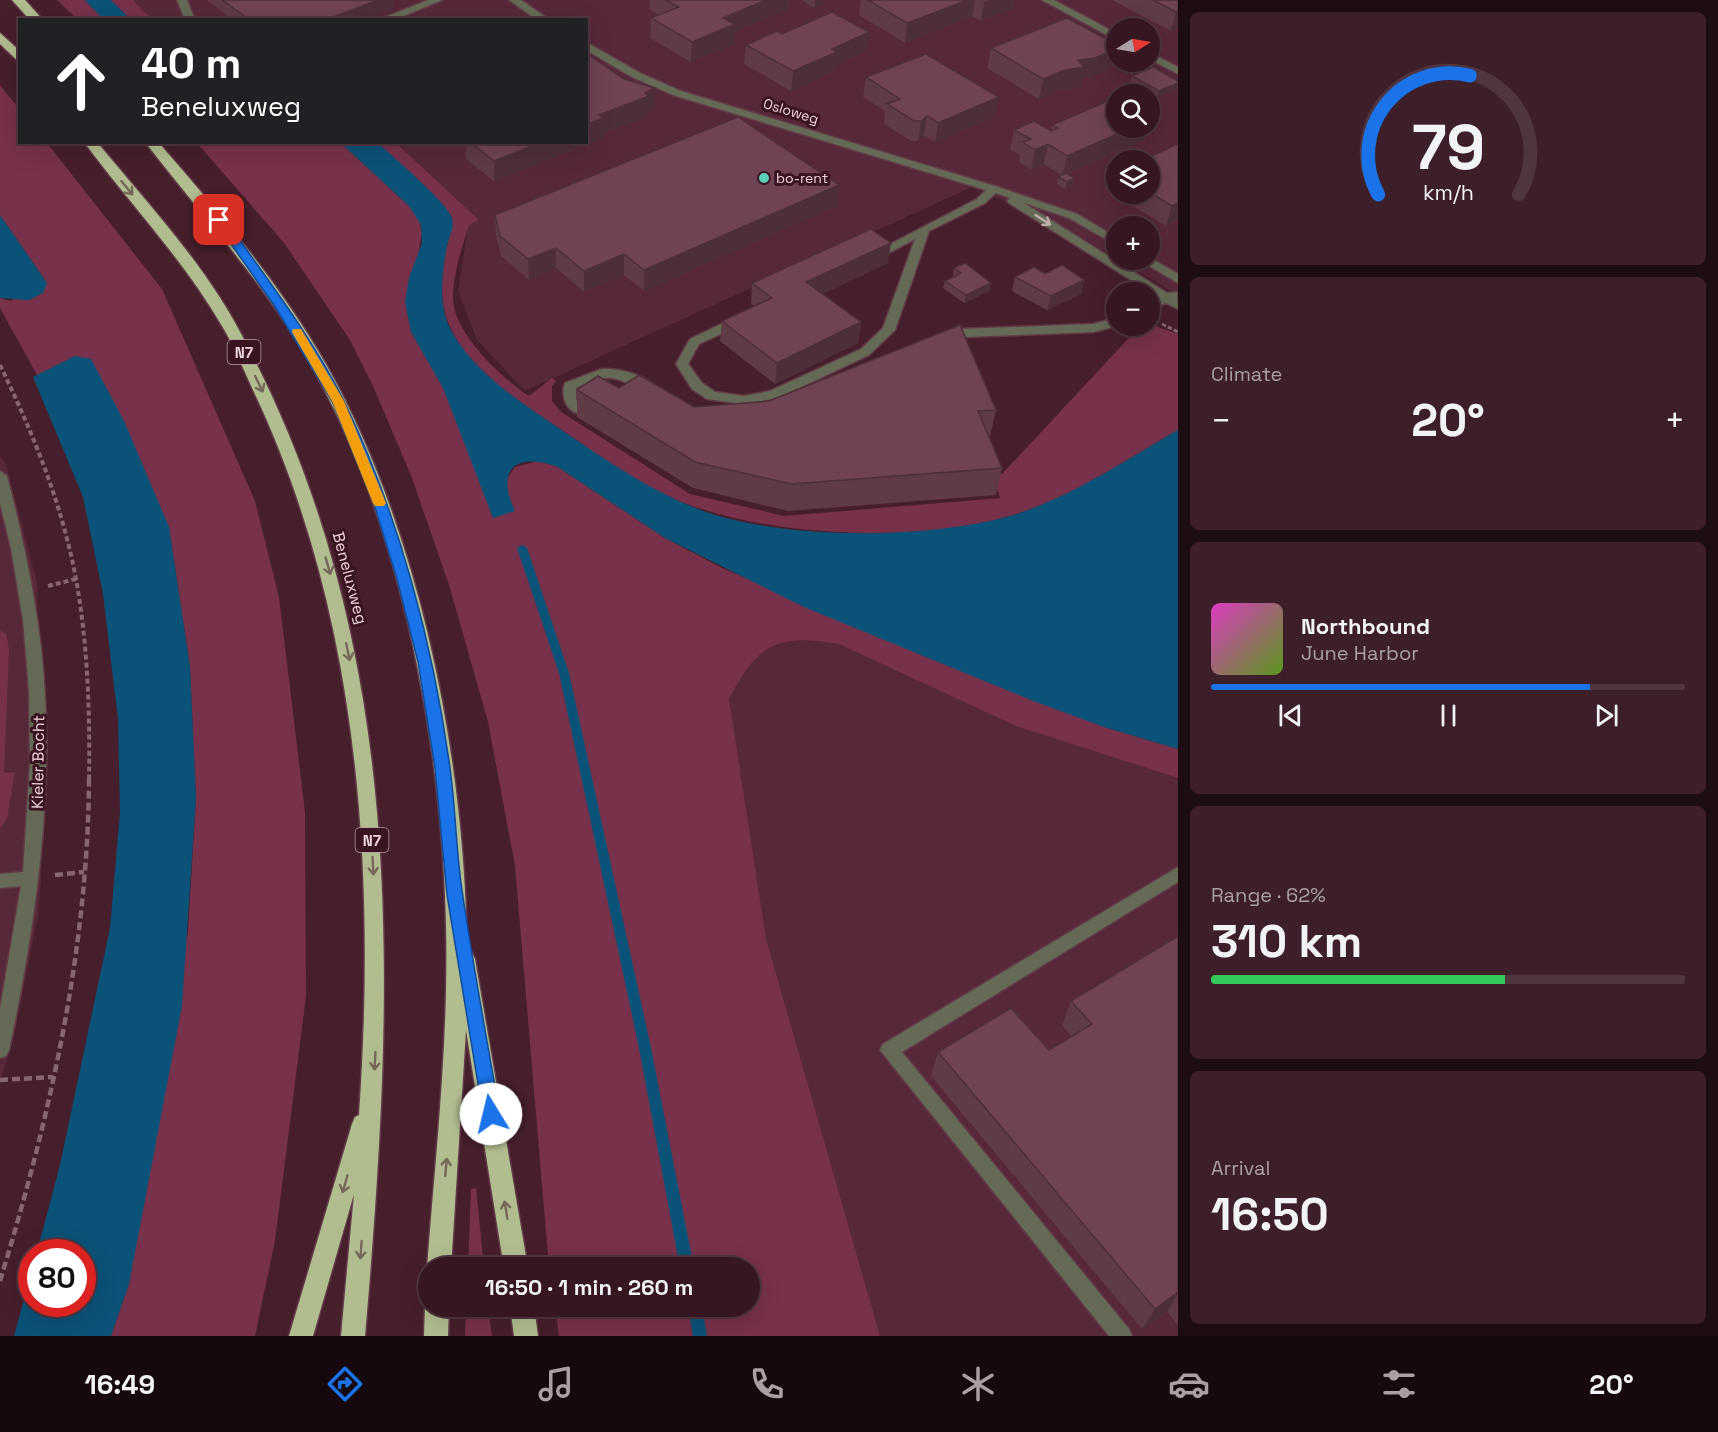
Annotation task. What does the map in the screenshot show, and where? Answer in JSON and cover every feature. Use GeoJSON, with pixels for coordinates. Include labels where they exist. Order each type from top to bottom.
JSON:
{"type":"FeatureCollection","features":[{"type":"Feature","properties":{"kind":"highway"},"geometry":{"type":"LineString","coordinates":[[18,0],[35,18]]}},
{"type":"Feature","properties":{"kind":"highway"},"geometry":{"type":"LineString","coordinates":[[0,37],[18,57]]}},
{"type":"Feature","properties":{"kind":"highway","name":"Beneluxweg"},"geometry":{"type":"LineString","coordinates":[[92,144],[192,268],[232,329],[277,420],[317,529],[341,616],[364,745],[372,831],[377,950],[373,1087]]}},
{"type":"Feature","properties":{"kind":"highway"},"geometry":{"type":"LineString","coordinates":[[153,144],[219,220],[274,296],[338,401],[380,504],[425,662],[443,768],[454,895],[457,987],[441,1257]]}},
{"type":"Feature","properties":{"kind":"highway"},"geometry":{"type":"LineString","coordinates":[[454,895],[514,1257]]}},
{"type":"Feature","properties":{"kind":"highway","name":"N7"},"geometry":{"type":"LineString","coordinates":[[301,1336],[373,1087]]}},
{"type":"Feature","properties":{"kind":"highway","name":"N7"},"geometry":{"type":"LineString","coordinates":[[353,1336],[373,1087]]}},
{"type":"Feature","properties":{"kind":"highway"},"geometry":{"type":"LineString","coordinates":[[436,1336],[437,1317]]}},
{"type":"Feature","properties":{"kind":"highway"},"geometry":{"type":"LineString","coordinates":[[523,1317],[526,1336]]}},
{"type":"Feature","properties":{"kind":"street"},"geometry":{"type":"LineString","coordinates":[[182,0],[189,18]]}},
{"type":"Feature","properties":{"kind":"street"},"geometry":{"type":"LineString","coordinates":[[388,18],[437,0]]}},
{"type":"Feature","properties":{"kind":"street"},"geometry":{"type":"LineString","coordinates":[[514,0],[542,18]]}},
{"type":"Feature","properties":{"kind":"street"},"geometry":{"type":"LineString","coordinates":[[1047,0],[1106,32]]}},
{"type":"Feature","properties":{"kind":"street","name":"Osloweg"},"geometry":{"type":"LineString","coordinates":[[588,46],[636,75],[677,93],[993,189],[1073,216],[1106,236]]}},
{"type":"Feature","properties":{"kind":"street"},"geometry":{"type":"LineString","coordinates":[[1160,61],[1178,71]]}},
{"type":"Feature","properties":{"kind":"street"},"geometry":{"type":"LineString","coordinates":[[881,253],[981,201],[993,189]]}},
{"type":"Feature","properties":{"kind":"street","name":"Osloweg"},"geometry":{"type":"LineString","coordinates":[[993,189],[1174,298]]}},
{"type":"Feature","properties":{"kind":"street"},"geometry":{"type":"LineString","coordinates":[[750,315],[694,342],[682,364],[697,386],[712,396],[744,400],[773,395],[865,352],[889,330],[924,229]]}},
{"type":"Feature","properties":{"kind":"street"},"geometry":{"type":"LineString","coordinates":[[1160,269],[1178,279]]}},
{"type":"Feature","properties":{"kind":"street"},"geometry":{"type":"LineString","coordinates":[[929,348],[961,333],[1093,328],[1106,325]]}},
{"type":"Feature","properties":{"kind":"street"},"geometry":{"type":"LineString","coordinates":[[581,410],[570,402],[570,386],[596,373],[627,375],[663,394]]}},
{"type":"Feature","properties":{"kind":"street","name":"Kieler Bocht"},"geometry":{"type":"LineString","coordinates":[[0,476],[22,559],[35,652],[40,765],[30,878],[18,972],[0,1050]]}},
{"type":"Feature","properties":{"kind":"street"},"geometry":{"type":"LineString","coordinates":[[1122,1336],[889,1050],[1178,874]]}},
{"type":"Feature","properties":{"kind":"street"},"geometry":{"type":"LineString","coordinates":[[0,881],[30,878]]}},
{"type":"Feature","properties":{"kind":"path"},"geometry":{"type":"LineString","coordinates":[[0,1080],[54,1077]]}},
{"type":"Feature","properties":{"kind":"shaded area"},"geometry":{"type":"Polygon","coordinates":[[[57,0],[85,0],[102,18],[76,18],[57,0]]]}},
{"type":"Feature","properties":{"kind":"shaded area"},"geometry":{"type":"Polygon","coordinates":[[[111,0],[133,0],[150,18],[129,18],[111,0]]]}},
{"type":"Feature","properties":{"kind":"shaded area"},"geometry":{"type":"Polygon","coordinates":[[[127,0],[1178,0],[1178,295],[1160,284],[1160,282],[1136,270],[1160,270],[1160,216],[1106,216],[1106,252],[1057,223],[972,187],[525,391],[477,340],[458,291],[469,220],[393,144],[588,144],[588,18],[144,18],[127,0]]]}},
{"type":"Feature","properties":{"kind":"shaded area"},"geometry":{"type":"Polygon","coordinates":[[[0,85],[18,108],[18,144],[48,144],[162,289],[255,501],[279,597],[305,812],[306,996],[275,1241],[255,1336],[111,1336],[129,1284],[188,931],[196,798],[190,667],[169,527],[157,503],[75,356],[37,375],[0,308],[0,298],[10,301],[47,283],[0,215],[0,85]]]}},
{"type":"Feature","properties":{"kind":"shaded area"},"geometry":{"type":"Polygon","coordinates":[[[198,144],[342,144],[409,206],[419,218],[422,233],[417,260],[409,278],[411,332],[506,492],[506,480],[515,467],[539,461],[558,467],[665,538],[722,568],[1104,727],[1178,749],[1178,778],[1016,726],[839,644],[818,641],[800,640],[772,647],[749,666],[729,699],[766,939],[880,1336],[559,1336],[556,1317],[760,1317],[760,1257],[548,1257],[515,866],[488,722],[449,585],[412,478],[373,386],[350,340],[284,243],[198,144]]]}},
{"type":"Feature","properties":{"kind":"shaded area"},"geometry":{"type":"Polygon","coordinates":[[[379,144],[397,144],[479,220],[469,225],[456,270],[453,298],[455,312],[461,326],[481,353],[506,378],[529,396],[552,378],[556,381],[552,386],[552,401],[561,412],[690,494],[784,516],[1000,498],[993,476],[1002,474],[1131,336],[1160,336],[1160,328],[1178,334],[1178,430],[1058,497],[1016,514],[974,524],[879,533],[828,532],[730,517],[685,503],[646,486],[616,468],[519,401],[472,360],[451,329],[442,297],[442,275],[451,215],[379,144]]]}},
{"type":"Feature","properties":{"kind":"shaded area"},"geometry":{"type":"Polygon","coordinates":[[[0,454],[6,465],[37,582],[41,881],[38,915],[13,1041],[0,1082],[0,454]]]}},
{"type":"Feature","properties":{"kind":"shaded area"},"geometry":{"type":"Polygon","coordinates":[[[768,621],[825,628],[1178,756],[1178,1336],[830,1336],[633,724],[768,621]]]}},
{"type":"Feature","properties":{"kind":"shaded area"},"geometry":{"type":"Polygon","coordinates":[[[0,631],[6,633],[9,650],[4,773],[15,772],[7,819],[0,828],[0,631]]]}},
{"type":"Feature","properties":{"kind":"shaded area"},"geometry":{"type":"Polygon","coordinates":[[[476,1188],[483,1257],[468,1257],[471,1189],[476,1188]]]}},
{"type":"Feature","properties":{"kind":"shaded area"},"geometry":{"type":"Polygon","coordinates":[[[466,1317],[489,1317],[492,1336],[465,1336],[466,1317]]]}},
{"type":"Feature","properties":{"kind":"water"},"geometry":{"type":"Polygon","coordinates":[[[85,0],[111,0],[129,18],[102,18],[85,0]]]}},
{"type":"Feature","properties":{"kind":"water"},"geometry":{"type":"Polygon","coordinates":[[[342,144],[379,144],[447,209],[453,224],[442,279],[444,312],[452,332],[463,349],[490,378],[522,403],[633,477],[681,502],[732,519],[813,532],[857,533],[943,529],[982,523],[1017,514],[1059,497],[1178,430],[1178,749],[1104,727],[1036,702],[804,607],[665,538],[558,467],[531,462],[513,467],[507,484],[515,511],[493,518],[443,388],[411,332],[405,302],[409,278],[422,243],[421,225],[409,206],[342,144]]]}},
{"type":"Feature","properties":{"kind":"water"},"geometry":{"type":"Polygon","coordinates":[[[0,215],[47,283],[43,293],[29,300],[0,298],[0,215]]]}},
{"type":"Feature","properties":{"kind":"water"},"geometry":{"type":"Polygon","coordinates":[[[75,356],[91,359],[124,421],[169,527],[190,667],[196,798],[182,1006],[129,1284],[111,1336],[14,1336],[19,1317],[96,1317],[96,1239],[40,1239],[60,1165],[110,928],[120,812],[118,719],[103,594],[83,497],[33,377],[75,356]]]}},
{"type":"Feature","properties":{"kind":"building"},"geometry":{"type":"Polygon","coordinates":[[[222,0],[378,0],[330,18],[247,18],[222,0]]]}},
{"type":"Feature","properties":{"kind":"building"},"geometry":{"type":"Polygon","coordinates":[[[666,0],[766,0],[723,18],[735,24],[692,42],[651,18],[679,7],[666,0]]]}},
{"type":"Feature","properties":{"kind":"building"},"geometry":{"type":"Polygon","coordinates":[[[868,0],[968,0],[907,23],[868,0]]]}},
{"type":"Feature","properties":{"kind":"building"},"geometry":{"type":"Polygon","coordinates":[[[1153,0],[1178,0],[1178,11],[1176,12],[1153,0]]]}},
{"type":"Feature","properties":{"kind":"building"},"geometry":{"type":"Polygon","coordinates":[[[832,12],[869,32],[832,49],[837,52],[793,71],[746,45],[777,31],[782,34],[832,12]]]}},
{"type":"Feature","properties":{"kind":"building"},"geometry":{"type":"Polygon","coordinates":[[[1067,18],[1106,39],[1106,53],[1095,58],[1078,60],[1085,67],[1065,70],[1043,79],[991,48],[1067,18]]]}},
{"type":"Feature","properties":{"kind":"building"},"geometry":{"type":"Polygon","coordinates":[[[926,54],[999,97],[938,123],[927,116],[921,121],[914,121],[887,104],[900,99],[866,77],[926,54]]]}},
{"type":"Feature","properties":{"kind":"building"},"geometry":{"type":"Polygon","coordinates":[[[588,55],[624,79],[655,88],[645,93],[649,96],[599,115],[603,118],[588,124],[588,55]]]}},
{"type":"Feature","properties":{"kind":"building"},"geometry":{"type":"Polygon","coordinates":[[[1160,71],[1178,83],[1160,91],[1160,84],[1146,84],[1132,76],[1141,72],[1160,71]]]}},
{"type":"Feature","properties":{"kind":"building"},"geometry":{"type":"Polygon","coordinates":[[[1106,102],[1106,138],[1108,138],[1067,156],[1048,144],[1035,150],[1023,142],[1031,139],[1014,130],[1034,121],[1051,131],[1058,128],[1052,125],[1106,102]]]}},
{"type":"Feature","properties":{"kind":"building"},"geometry":{"type":"Polygon","coordinates":[[[738,117],[839,185],[644,270],[624,254],[584,271],[556,248],[528,259],[500,236],[495,215],[738,117]]]}},
{"type":"Feature","properties":{"kind":"building"},"geometry":{"type":"Polygon","coordinates":[[[473,144],[537,144],[494,161],[473,144]]]}},
{"type":"Feature","properties":{"kind":"building"},"geometry":{"type":"Polygon","coordinates":[[[1178,144],[1178,203],[1172,206],[1160,199],[1160,152],[1178,144]]]}},
{"type":"Feature","properties":{"kind":"building"},"geometry":{"type":"Polygon","coordinates":[[[1066,173],[1075,178],[1067,182],[1058,177],[1066,173]]]}},
{"type":"Feature","properties":{"kind":"building"},"geometry":{"type":"Polygon","coordinates":[[[871,229],[891,243],[806,282],[861,322],[777,363],[722,321],[772,298],[752,283],[871,229]]]}},
{"type":"Feature","properties":{"kind":"building"},"geometry":{"type":"Polygon","coordinates":[[[965,263],[991,283],[966,295],[945,281],[961,273],[954,268],[965,263]]]}},
{"type":"Feature","properties":{"kind":"building"},"geometry":{"type":"Polygon","coordinates":[[[1062,265],[1084,280],[1051,296],[1015,277],[1034,267],[1045,274],[1062,265]]]}},
{"type":"Feature","properties":{"kind":"building"},"geometry":{"type":"Polygon","coordinates":[[[960,325],[996,410],[978,411],[1002,468],[791,484],[695,462],[577,390],[598,376],[619,388],[639,375],[694,407],[769,401],[960,325]]]}},
{"type":"Feature","properties":{"kind":"building"},"geometry":{"type":"Polygon","coordinates":[[[1178,936],[1178,1292],[1155,1309],[938,1052],[1011,1008],[1049,1050],[1092,1024],[1071,1001],[1178,936]]]}},
{"type":"Feature","properties":{"kind":"waterway"},"geometry":{"type":"LineString","coordinates":[[522,548],[564,673],[645,1048],[685,1257]]}},
{"type":"Feature","properties":{"kind":"waterway"},"geometry":{"type":"LineString","coordinates":[[697,1317],[700,1336]]}},
{"type":"Feature","properties":{"kind":"slow traffic"},"geometry":{"type":"LineString","coordinates":[[297,332],[338,401],[380,503]]}},
{"type":"Feature","properties":{"kind":"place","name":"bo-rent"},"geometry":{"type":"Point","coordinates":[764,178]}},
{"type":"Feature","properties":{"kind":"route"},"geometry":{"type":"LineString","coordinates":[[219,220],[280,304],[338,401],[380,504],[404,579],[425,662],[443,768],[454,895],[491,1114]]}}]}
